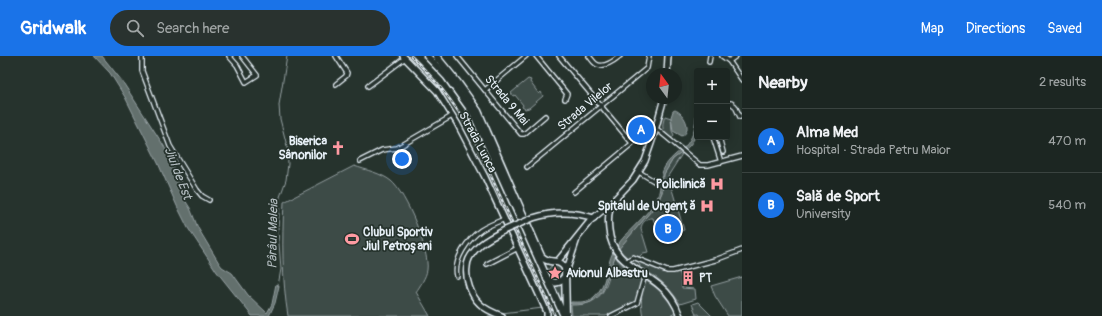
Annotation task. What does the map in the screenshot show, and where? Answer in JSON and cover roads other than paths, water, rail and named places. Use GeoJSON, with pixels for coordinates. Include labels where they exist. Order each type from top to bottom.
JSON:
{"type":"FeatureCollection","features":[{"type":"Feature","properties":{"kind":"main road"},"geometry":{"type":"LineString","coordinates":[[427,56],[447,78],[473,113],[547,280],[565,316]]}},
{"type":"Feature","properties":{"kind":"main road"},"geometry":{"type":"LineString","coordinates":[[436,56],[455,78],[478,111],[540,254],[545,260],[563,265],[566,274],[565,316]]}},
{"type":"Feature","properties":{"kind":"main road"},"geometry":{"type":"LineString","coordinates":[[667,68],[668,56]]}},
{"type":"Feature","properties":{"kind":"main road","name":"Strada Lunca"},"geometry":{"type":"LineString","coordinates":[[404,57],[431,83],[452,116],[484,173],[547,315]]}},
{"type":"Feature","properties":{"kind":"main road"},"geometry":{"type":"LineString","coordinates":[[544,273],[545,268],[554,262],[595,217],[627,187],[639,172],[648,155],[662,104]]}},
{"type":"Feature","properties":{"kind":"main road"},"geometry":{"type":"LineString","coordinates":[[612,202],[609,210],[608,226],[610,238],[615,251],[626,262],[660,286],[669,295],[677,307],[680,316]]}},
{"type":"Feature","properties":{"kind":"main road"},"geometry":{"type":"LineString","coordinates":[[501,316],[479,304],[473,295],[469,284],[467,267],[470,257],[487,239],[533,218],[545,214],[562,212],[578,213],[595,217],[601,215],[604,217],[608,226]]}},
{"type":"Feature","properties":{"kind":"main road"},"geometry":{"type":"LineString","coordinates":[[547,280],[550,282],[561,282],[566,274],[578,236]]}},
{"type":"Feature","properties":{"kind":"street"},"geometry":{"type":"LineString","coordinates":[[142,56],[142,71],[170,146],[197,190],[202,196],[209,200]]}},
{"type":"Feature","properties":{"kind":"street"},"geometry":{"type":"LineString","coordinates":[[229,56],[237,65],[246,82],[257,75],[242,56]]}},
{"type":"Feature","properties":{"kind":"street"},"geometry":{"type":"LineString","coordinates":[[336,56],[347,71],[347,74],[336,84]]}},
{"type":"Feature","properties":{"kind":"street","name":"Strada 9 Mai"},"geometry":{"type":"LineString","coordinates":[[457,56],[522,135],[546,116]]}},
{"type":"Feature","properties":{"kind":"street"},"geometry":{"type":"LineString","coordinates":[[485,90],[526,56]]}},
{"type":"Feature","properties":{"kind":"street"},"geometry":{"type":"LineString","coordinates":[[536,56],[567,94],[565,99]]}},
{"type":"Feature","properties":{"kind":"street"},"geometry":{"type":"LineString","coordinates":[[559,56],[632,143]]}},
{"type":"Feature","properties":{"kind":"street"},"geometry":{"type":"LineString","coordinates":[[589,56],[596,65],[608,64],[620,56]]}},
{"type":"Feature","properties":{"kind":"street","name":"Strada Vilelor"},"geometry":{"type":"LineString","coordinates":[[527,167],[647,68],[649,56]]}},
{"type":"Feature","properties":{"kind":"street"},"geometry":{"type":"LineString","coordinates":[[709,62],[710,56]]}},
{"type":"Feature","properties":{"kind":"street"},"geometry":{"type":"LineString","coordinates":[[722,56],[729,61],[742,80]]}},
{"type":"Feature","properties":{"kind":"street"},"geometry":{"type":"LineString","coordinates":[[729,61],[736,56]]}},
{"type":"Feature","properties":{"kind":"street"},"geometry":{"type":"LineString","coordinates":[[368,86],[404,57]]}},
{"type":"Feature","properties":{"kind":"street"},"geometry":{"type":"LineString","coordinates":[[730,103],[735,106],[741,117],[742,124]]}},
{"type":"Feature","properties":{"kind":"street"},"geometry":{"type":"LineString","coordinates":[[360,161],[382,150],[397,148],[452,116]]}},
{"type":"Feature","properties":{"kind":"street"},"geometry":{"type":"LineString","coordinates":[[574,192],[648,130],[656,130],[700,164],[708,165],[742,156]]}},
{"type":"Feature","properties":{"kind":"street"},"geometry":{"type":"LineString","coordinates":[[714,140],[721,162]]}},
{"type":"Feature","properties":{"kind":"street"},"geometry":{"type":"LineString","coordinates":[[720,140],[723,152]]}},
{"type":"Feature","properties":{"kind":"street"},"geometry":{"type":"LineString","coordinates":[[716,146],[721,144]]}},
{"type":"Feature","properties":{"kind":"street"},"geometry":{"type":"LineString","coordinates":[[639,172],[654,180]]}},
{"type":"Feature","properties":{"kind":"street"},"geometry":{"type":"LineString","coordinates":[[457,276],[456,270],[462,252],[472,239],[482,230],[505,219]]}},
{"type":"Feature","properties":{"kind":"street"},"geometry":{"type":"LineString","coordinates":[[487,264],[518,248]]}},
{"type":"Feature","properties":{"kind":"street"},"geometry":{"type":"LineString","coordinates":[[626,262],[633,257],[667,271],[673,271],[715,260],[742,250]]}},
{"type":"Feature","properties":{"kind":"street"},"geometry":{"type":"LineString","coordinates":[[611,316],[637,303],[645,275]]}},
{"type":"Feature","properties":{"kind":"waterway","name":"Pârâul Maleia"},"geometry":{"type":"LineString","coordinates":[[278,286],[281,269],[278,230],[280,197],[286,180],[288,164],[287,146],[280,119],[279,105],[287,56]]}},
{"type":"Feature","properties":{"kind":"waterway"},"geometry":{"type":"LineString","coordinates":[[502,313],[543,308]]}},
{"type":"Feature","properties":{"kind":"waterway"},"geometry":{"type":"LineString","coordinates":[[488,316],[493,315]]}},
{"type":"Feature","properties":{"kind":"railway"},"geometry":{"type":"LineString","coordinates":[[411,56],[443,91],[457,109],[470,130],[555,316]]}},
{"type":"Feature","properties":{"kind":"place","name":"Alma Med"},"geometry":{"type":"Point","coordinates":[641,130]}},
{"type":"Feature","properties":{"kind":"place","name":"Biserica Sânonilor"},"geometry":{"type":"Point","coordinates":[338,148]}},
{"type":"Feature","properties":{"kind":"place","name":"Policlinică"},"geometry":{"type":"Point","coordinates":[717,184]}},
{"type":"Feature","properties":{"kind":"place","name":"Spitalul de Urgență"},"geometry":{"type":"Point","coordinates":[707,206]}},
{"type":"Feature","properties":{"kind":"place","name":"Sală de Sport"},"geometry":{"type":"Point","coordinates":[668,229]}},
{"type":"Feature","properties":{"kind":"place","name":"Clubul Sportiv Jiul Petroșani"},"geometry":{"type":"Point","coordinates":[352,239]}},
{"type":"Feature","properties":{"kind":"place","name":"Avionul Albastru"},"geometry":{"type":"Point","coordinates":[555,273]}},
{"type":"Feature","properties":{"kind":"place","name":"PT"},"geometry":{"type":"Point","coordinates":[688,278]}},
{"type":"Feature","properties":{"kind":"water label","name":"Jiul de Est"},"geometry":{"type":"Point","coordinates":[179,173]}}]}
